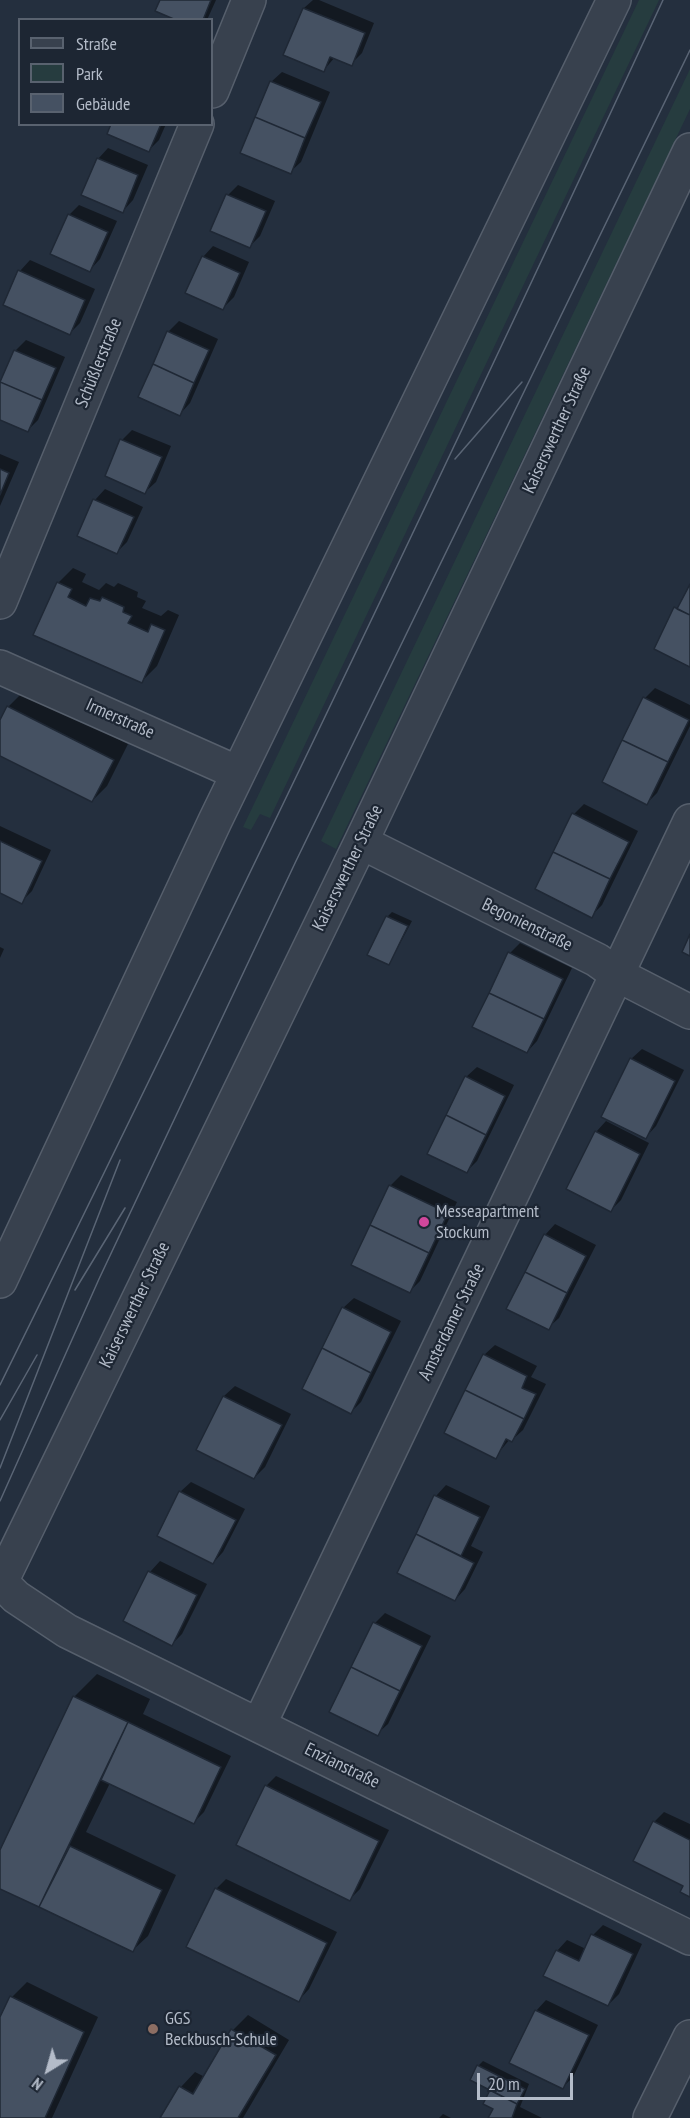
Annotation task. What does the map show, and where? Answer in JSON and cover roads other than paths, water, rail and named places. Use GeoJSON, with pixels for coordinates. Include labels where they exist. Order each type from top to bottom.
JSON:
{"type":"FeatureCollection","features":[{"type":"Feature","properties":{"kind":"street"},"geometry":{"type":"LineString","coordinates":[[213,89],[249,0]]}},
{"type":"Feature","properties":{"kind":"street"},"geometry":{"type":"LineString","coordinates":[[0,1281],[238,773],[614,0]]}},
{"type":"Feature","properties":{"kind":"street","name":"Schüßlerstraße"},"geometry":{"type":"LineString","coordinates":[[0,602],[197,126]]}},
{"type":"Feature","properties":{"kind":"street","name":"Kaiserswerther Straße"},"geometry":{"type":"LineString","coordinates":[[0,1583],[362,842],[690,150]]}},
{"type":"Feature","properties":{"kind":"street","name":"Irmerstraße"},"geometry":{"type":"LineString","coordinates":[[0,667],[238,773]]}},
{"type":"Feature","properties":{"kind":"street","name":"Amsterdamer Straße"},"geometry":{"type":"LineString","coordinates":[[259,1725],[690,821]]}},
{"type":"Feature","properties":{"kind":"street","name":"Begonienstraße"},"geometry":{"type":"LineString","coordinates":[[362,842],[597,960],[618,975],[690,1012]]}},
{"type":"Feature","properties":{"kind":"street","name":"Enzianstraße"},"geometry":{"type":"LineString","coordinates":[[0,1583],[16,1597],[67,1631],[690,1938]]}},
{"type":"Feature","properties":{"kind":"street"},"geometry":{"type":"LineString","coordinates":[[650,2118],[690,2037]]}},
{"type":"Feature","properties":{"kind":"tram line"},"geometry":{"type":"LineString","coordinates":[[0,1385],[336,695],[663,0]]}},
{"type":"Feature","properties":{"kind":"tram line"},"geometry":{"type":"LineString","coordinates":[[0,1501],[99,1279],[296,861],[690,50]]}},
{"type":"Feature","properties":{"kind":"tram line"},"geometry":{"type":"LineString","coordinates":[[455,459],[522,382]]}},
{"type":"Feature","properties":{"kind":"tram line"},"geometry":{"type":"LineString","coordinates":[[0,1468],[120,1160]]}},
{"type":"Feature","properties":{"kind":"tram line"},"geometry":{"type":"LineString","coordinates":[[75,1290],[125,1208]]}},
{"type":"Feature","properties":{"kind":"tram line"},"geometry":{"type":"LineString","coordinates":[[0,1420],[37,1355]]}},
{"type":"Feature","properties":{"kind":"place","name":"Messeapartment Stockum"},"geometry":{"type":"Point","coordinates":[424,1222]}},
{"type":"Feature","properties":{"kind":"place","name":"GGS Beckbusch-Schule"},"geometry":{"type":"Point","coordinates":[153,2029]}}]}
